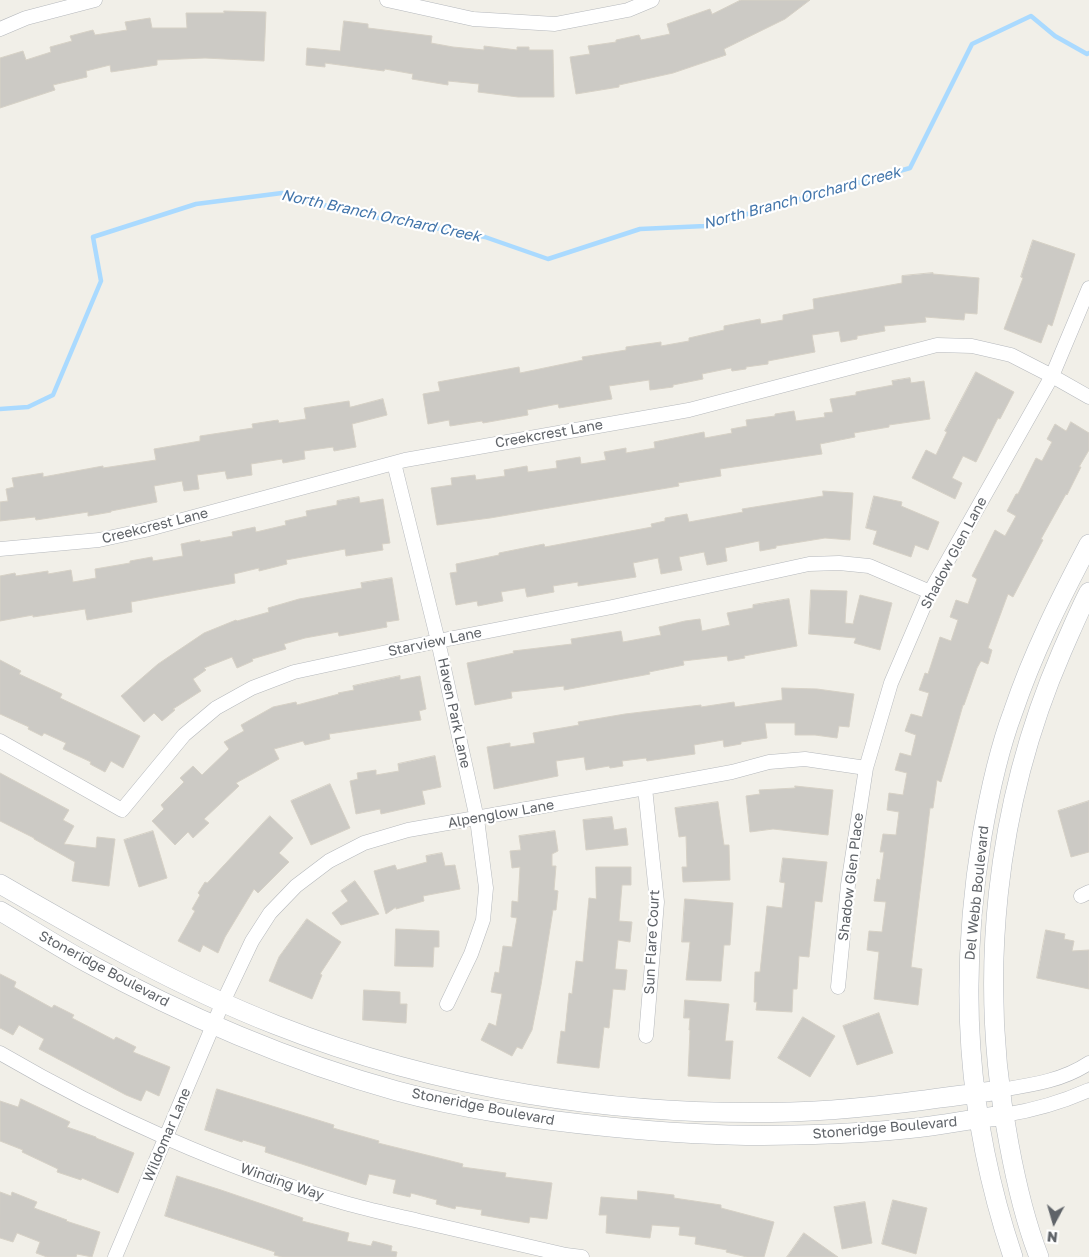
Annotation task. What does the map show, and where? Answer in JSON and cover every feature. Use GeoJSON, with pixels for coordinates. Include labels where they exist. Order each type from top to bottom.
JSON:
{"type":"FeatureCollection","features":[{"type":"Feature","properties":{"kind":"street"},"geometry":{"type":"LineString","coordinates":[[0,29],[26,18],[95,0]]}},
{"type":"Feature","properties":{"kind":"street"},"geometry":{"type":"LineString","coordinates":[[387,0],[474,19],[555,24],[628,10],[652,0]]}},
{"type":"Feature","properties":{"kind":"street","name":"Shadow Glen Lane"},"geometry":{"type":"LineString","coordinates":[[866,768],[892,683],[930,592],[1052,376],[1089,288]]}},
{"type":"Feature","properties":{"kind":"street","name":"Creekcrest Lane"},"geometry":{"type":"LineString","coordinates":[[0,549],[99,540],[145,530],[394,462],[689,410],[937,345],[972,346],[1011,355],[1089,397]]}},
{"type":"Feature","properties":{"kind":"street","name":"Haven Park Lane"},"geometry":{"type":"LineString","coordinates":[[394,462],[438,641],[477,819],[486,888],[483,920],[471,954],[447,1004]]}},
{"type":"Feature","properties":{"kind":"street","name":"Del Webb Boulevard"},"geometry":{"type":"LineString","coordinates":[[1013,1257],[988,1170],[974,1094],[969,1015],[970,933],[978,862],[992,783],[1012,713],[1050,618],[1089,544]]}},
{"type":"Feature","properties":{"kind":"street","name":"Starview Lane"},"geometry":{"type":"LineString","coordinates":[[0,741],[122,810],[184,735],[216,708],[252,688],[294,672],[438,641],[612,607],[809,564],[839,563],[869,566],[930,592]]}},
{"type":"Feature","properties":{"kind":"street","name":"Del Webb Boulevard"},"geometry":{"type":"LineString","coordinates":[[1039,1257],[1022,1205],[1000,1090],[993,1022],[995,934],[1008,826],[1016,787],[1042,702],[1089,592]]}},
{"type":"Feature","properties":{"kind":"street","name":"Alpenglow Lane"},"geometry":{"type":"LineString","coordinates":[[219,1013],[252,941],[270,913],[296,886],[329,861],[364,843],[408,830],[732,772],[769,762],[805,758],[866,768]]}},
{"type":"Feature","properties":{"kind":"street","name":"Shadow Glen Place"},"geometry":{"type":"LineString","coordinates":[[838,987],[848,885],[866,768]]}},
{"type":"Feature","properties":{"kind":"street","name":"Sun Flare Court"},"geometry":{"type":"LineString","coordinates":[[646,788],[657,902],[646,1036]]}},
{"type":"Feature","properties":{"kind":"street","name":"Stoneridge Boulevard"},"geometry":{"type":"LineString","coordinates":[[0,884],[99,942],[165,976],[219,1013],[324,1068],[397,1091],[462,1106],[538,1119],[660,1132],[794,1136],[929,1126],[1004,1115]]}},
{"type":"Feature","properties":{"kind":"street","name":"Stoneridge Boulevard"},"geometry":{"type":"LineString","coordinates":[[0,912],[88,963],[158,999],[275,1025],[329,1045],[403,1066],[466,1082],[529,1094],[594,1104],[726,1113],[862,1108],[1000,1090]]}},
{"type":"Feature","properties":{"kind":"street","name":"Wildomar Lane"},"geometry":{"type":"LineString","coordinates":[[115,1257],[219,1013]]}},
{"type":"Feature","properties":{"kind":"street","name":"Winding Way"},"geometry":{"type":"LineString","coordinates":[[0,1054],[167,1138],[253,1172],[346,1204],[566,1256],[582,1257]]}},
{"type":"Feature","properties":{"kind":"street"},"geometry":{"type":"LineString","coordinates":[[1000,1090],[1052,1080],[1089,1063]]}},
{"type":"Feature","properties":{"kind":"street"},"geometry":{"type":"LineString","coordinates":[[1004,1115],[1060,1103],[1089,1090]]}},
{"type":"Feature","properties":{"kind":"building"},"geometry":{"type":"Polygon","coordinates":[[[741,0],[810,0],[785,19],[724,49],[726,55],[673,73],[619,85],[619,87],[576,94],[570,57],[590,54],[588,46],[616,42],[616,40],[639,35],[641,40],[670,34],[667,24],[710,9],[712,14],[741,0]]]}},
{"type":"Feature","properties":{"kind":"building"},"geometry":{"type":"Polygon","coordinates":[[[224,11],[266,12],[264,61],[205,58],[157,60],[157,65],[111,72],[110,65],[86,71],[87,77],[53,85],[55,90],[0,108],[0,58],[23,51],[26,60],[51,52],[50,47],[72,41],[70,36],[93,30],[95,35],[127,30],[125,22],[150,18],[152,28],[187,28],[186,13],[224,13],[224,11]]]}},
{"type":"Feature","properties":{"kind":"building"},"geometry":{"type":"Polygon","coordinates":[[[344,21],[368,24],[368,28],[432,36],[431,43],[453,47],[484,50],[484,46],[517,50],[517,47],[529,47],[529,50],[553,50],[554,97],[518,97],[478,92],[479,84],[448,81],[448,85],[412,79],[413,74],[385,69],[384,71],[325,63],[325,67],[306,65],[307,48],[340,51],[344,21]]]}},
{"type":"Feature","properties":{"kind":"building"},"geometry":{"type":"Polygon","coordinates":[[[1033,240],[1075,254],[1052,326],[1048,324],[1041,343],[1004,329],[1023,278],[1021,277],[1033,240]]]}},
{"type":"Feature","properties":{"kind":"building"},"geometry":{"type":"Polygon","coordinates":[[[933,273],[979,278],[977,314],[965,313],[964,320],[925,317],[926,322],[884,326],[885,331],[857,336],[857,339],[841,342],[839,331],[812,335],[815,352],[768,361],[768,364],[746,367],[746,369],[732,371],[731,368],[702,374],[703,379],[673,385],[673,387],[650,390],[649,380],[609,386],[612,399],[559,408],[558,404],[527,410],[528,415],[483,423],[482,421],[450,426],[449,420],[428,424],[423,394],[440,391],[438,382],[519,367],[520,373],[583,360],[582,357],[626,350],[626,347],[661,342],[661,346],[689,341],[689,338],[724,330],[724,326],[760,319],[761,324],[783,320],[783,315],[814,309],[813,299],[902,283],[902,276],[933,273]]]}},
{"type":"Feature","properties":{"kind":"building"},"geometry":{"type":"Polygon","coordinates":[[[976,372],[1014,392],[1000,419],[998,418],[976,462],[963,456],[952,478],[962,483],[955,499],[912,478],[926,450],[936,455],[947,432],[945,431],[976,372]]]}},
{"type":"Feature","properties":{"kind":"building"},"geometry":{"type":"Polygon","coordinates":[[[910,378],[911,383],[924,381],[930,419],[889,425],[889,427],[854,433],[855,437],[820,444],[822,454],[720,469],[721,476],[678,483],[679,486],[490,518],[437,525],[431,488],[452,485],[451,478],[475,475],[476,480],[505,476],[504,470],[527,466],[528,472],[557,468],[556,461],[580,457],[581,464],[606,460],[604,452],[626,448],[626,453],[655,448],[654,442],[704,432],[705,438],[732,433],[731,429],[747,426],[746,420],[775,416],[775,414],[794,411],[796,421],[825,417],[824,413],[833,412],[830,399],[856,395],[856,392],[893,385],[892,381],[910,378]]]}},
{"type":"Feature","properties":{"kind":"building"},"geometry":{"type":"Polygon","coordinates":[[[383,399],[387,415],[352,424],[356,447],[334,451],[333,447],[304,451],[305,459],[283,463],[282,459],[251,464],[252,475],[227,479],[225,471],[197,475],[199,489],[184,491],[182,481],[154,486],[157,502],[111,512],[88,516],[88,512],[36,520],[35,517],[0,521],[0,502],[8,501],[6,489],[14,487],[12,478],[43,473],[43,477],[103,466],[103,468],[156,460],[154,449],[200,441],[200,436],[253,428],[252,424],[278,420],[279,423],[306,419],[304,408],[349,401],[350,407],[383,399]]]}},
{"type":"Feature","properties":{"kind":"building"},"geometry":{"type":"Polygon","coordinates":[[[1071,422],[1089,433],[1089,450],[1079,467],[1081,467],[1067,495],[1041,539],[1043,540],[1013,597],[1008,594],[988,648],[992,650],[988,664],[981,661],[977,668],[963,705],[941,782],[937,780],[933,808],[930,808],[911,967],[922,969],[918,1005],[874,999],[879,952],[867,950],[869,931],[882,932],[886,902],[874,901],[877,879],[880,880],[884,852],[880,852],[883,834],[896,835],[899,812],[887,810],[889,793],[903,795],[907,773],[895,770],[900,753],[911,756],[916,735],[905,731],[911,714],[922,717],[929,693],[919,690],[925,673],[928,674],[940,637],[951,641],[958,620],[950,617],[956,600],[968,604],[977,579],[972,576],[995,530],[1005,536],[1016,516],[1007,511],[1036,458],[1042,461],[1052,442],[1047,439],[1055,424],[1066,431],[1071,422]]]}},
{"type":"Feature","properties":{"kind":"building"},"geometry":{"type":"Polygon","coordinates":[[[823,491],[853,493],[850,540],[825,538],[776,546],[776,548],[760,551],[759,541],[725,548],[727,561],[707,565],[704,552],[679,557],[682,570],[661,574],[658,558],[633,563],[636,577],[578,586],[578,582],[553,586],[554,592],[527,597],[525,588],[501,592],[503,601],[478,606],[477,601],[456,605],[450,573],[457,572],[456,564],[544,544],[545,547],[652,527],[651,524],[665,521],[665,518],[687,514],[689,522],[743,512],[742,509],[823,496],[823,491]]]}},
{"type":"Feature","properties":{"kind":"building"},"geometry":{"type":"Polygon","coordinates":[[[874,496],[902,502],[901,506],[939,522],[928,550],[915,545],[911,557],[873,544],[877,531],[866,528],[874,496]]]}},
{"type":"Feature","properties":{"kind":"building"},"geometry":{"type":"Polygon","coordinates":[[[359,497],[360,503],[383,499],[390,543],[382,544],[383,550],[346,556],[345,549],[286,560],[287,564],[259,571],[259,568],[234,574],[235,583],[131,602],[132,612],[87,620],[85,609],[0,621],[0,576],[15,573],[16,576],[48,571],[48,574],[71,570],[73,582],[96,578],[95,569],[152,557],[153,561],[183,556],[181,544],[233,536],[232,532],[255,527],[256,532],[286,525],[285,521],[307,516],[306,511],[337,505],[337,501],[359,497]]]}},
{"type":"Feature","properties":{"kind":"building"},"geometry":{"type":"Polygon","coordinates":[[[392,578],[399,620],[386,622],[387,627],[339,636],[338,632],[305,638],[284,644],[286,649],[252,659],[253,661],[237,668],[232,657],[204,668],[206,670],[193,679],[201,691],[173,709],[175,710],[162,721],[154,713],[144,722],[121,696],[158,664],[204,633],[236,620],[269,612],[268,608],[299,599],[362,588],[361,583],[392,578]]]}},
{"type":"Feature","properties":{"kind":"building"},"geometry":{"type":"Polygon","coordinates":[[[811,590],[847,591],[845,623],[853,624],[860,595],[892,603],[880,650],[854,643],[856,638],[809,634],[811,590]]]}},
{"type":"Feature","properties":{"kind":"building"},"geometry":{"type":"Polygon","coordinates":[[[789,599],[797,646],[728,661],[727,656],[683,661],[684,665],[649,672],[650,674],[564,690],[564,686],[511,692],[512,698],[475,705],[467,663],[514,653],[513,651],[572,644],[571,639],[621,631],[623,642],[661,635],[659,627],[685,621],[700,619],[702,631],[730,625],[727,613],[753,608],[753,605],[789,599]]]}},
{"type":"Feature","properties":{"kind":"building"},"geometry":{"type":"Polygon","coordinates":[[[0,660],[21,671],[19,674],[62,694],[60,698],[140,736],[123,768],[111,761],[105,772],[90,764],[91,762],[63,749],[66,743],[44,733],[42,736],[28,729],[29,727],[0,714],[0,660]]]}},
{"type":"Feature","properties":{"kind":"building"},"geometry":{"type":"Polygon","coordinates":[[[400,676],[400,680],[420,676],[426,709],[419,711],[421,720],[329,734],[330,739],[305,745],[303,741],[274,749],[279,759],[236,783],[239,786],[204,819],[209,823],[193,838],[188,832],[175,845],[152,821],[164,809],[161,805],[184,782],[180,778],[193,766],[202,775],[229,749],[224,742],[244,731],[241,725],[273,707],[296,702],[297,705],[354,690],[353,686],[400,676]]]}},
{"type":"Feature","properties":{"kind":"building"},"geometry":{"type":"Polygon","coordinates":[[[782,688],[817,689],[854,694],[849,727],[839,726],[837,738],[795,735],[795,723],[765,723],[767,738],[724,747],[723,740],[694,745],[695,754],[647,761],[646,758],[622,761],[623,766],[610,768],[609,766],[586,770],[584,757],[556,761],[558,776],[494,789],[487,747],[510,743],[510,747],[535,743],[533,733],[579,725],[578,722],[625,714],[734,702],[735,707],[782,700],[782,688]]]}},
{"type":"Feature","properties":{"kind":"building"},"geometry":{"type":"Polygon","coordinates":[[[435,756],[441,787],[422,791],[425,804],[381,814],[380,809],[356,814],[350,781],[358,779],[357,773],[376,770],[376,775],[399,771],[398,764],[435,756]]]}},
{"type":"Feature","properties":{"kind":"building"},"geometry":{"type":"Polygon","coordinates":[[[0,773],[69,810],[63,820],[74,826],[64,844],[96,848],[97,837],[115,839],[109,886],[72,881],[75,862],[0,821],[0,773]]]}},
{"type":"Feature","properties":{"kind":"building"},"geometry":{"type":"Polygon","coordinates":[[[330,784],[350,828],[311,845],[291,801],[330,784]]]}},
{"type":"Feature","properties":{"kind":"building"},"geometry":{"type":"Polygon","coordinates":[[[795,786],[833,790],[828,835],[773,829],[750,832],[746,796],[760,794],[759,790],[795,788],[795,786]]]}},
{"type":"Feature","properties":{"kind":"building"},"geometry":{"type":"Polygon","coordinates":[[[1089,801],[1089,852],[1071,857],[1058,811],[1089,801]]]}},
{"type":"Feature","properties":{"kind":"building"},"geometry":{"type":"Polygon","coordinates":[[[718,802],[724,845],[729,845],[730,880],[683,882],[682,867],[687,867],[686,836],[679,837],[675,808],[718,802]]]}},
{"type":"Feature","properties":{"kind":"building"},"geometry":{"type":"Polygon","coordinates":[[[270,816],[293,838],[279,853],[289,862],[258,893],[254,889],[225,937],[218,953],[203,945],[200,952],[178,941],[195,911],[192,909],[200,895],[198,893],[205,882],[207,883],[270,816]]]}},
{"type":"Feature","properties":{"kind":"building"},"geometry":{"type":"Polygon","coordinates":[[[612,817],[614,830],[626,828],[628,845],[586,850],[583,820],[612,817]]]}},
{"type":"Feature","properties":{"kind":"building"},"geometry":{"type":"Polygon","coordinates":[[[153,831],[167,878],[139,887],[124,840],[153,831]]]}},
{"type":"Feature","properties":{"kind":"building"},"geometry":{"type":"Polygon","coordinates":[[[555,831],[558,851],[552,854],[552,866],[556,866],[554,890],[558,891],[556,910],[553,910],[532,1030],[522,1049],[517,1047],[512,1056],[481,1040],[489,1023],[496,1026],[502,994],[491,992],[495,972],[499,973],[503,946],[512,947],[517,918],[511,917],[512,901],[518,902],[520,867],[512,868],[510,851],[521,850],[519,836],[555,831]]]}},
{"type":"Feature","properties":{"kind":"building"},"geometry":{"type":"Polygon","coordinates":[[[442,853],[445,866],[455,865],[460,889],[423,896],[424,901],[396,909],[396,907],[386,914],[374,871],[395,865],[397,870],[427,862],[426,856],[442,853]]]}},
{"type":"Feature","properties":{"kind":"building"},"geometry":{"type":"Polygon","coordinates":[[[783,858],[827,862],[822,902],[815,901],[809,957],[799,956],[797,989],[793,989],[792,1012],[756,1010],[757,1002],[754,1002],[755,972],[760,972],[767,906],[782,908],[785,883],[780,882],[783,858]]]}},
{"type":"Feature","properties":{"kind":"building"},"geometry":{"type":"Polygon","coordinates":[[[596,867],[631,867],[631,885],[622,885],[619,921],[632,922],[630,942],[618,940],[615,969],[627,970],[625,990],[613,989],[609,1028],[604,1027],[599,1068],[557,1063],[561,1031],[565,1032],[569,993],[572,994],[576,961],[583,962],[589,898],[596,899],[596,867]]]}},
{"type":"Feature","properties":{"kind":"building"},"geometry":{"type":"Polygon","coordinates":[[[355,881],[379,914],[341,925],[332,913],[348,901],[341,891],[355,881]]]}},
{"type":"Feature","properties":{"kind":"building"},"geometry":{"type":"Polygon","coordinates":[[[685,899],[733,903],[730,945],[724,945],[721,981],[686,980],[690,942],[682,942],[685,899]]]}},
{"type":"Feature","properties":{"kind":"building"},"geometry":{"type":"Polygon","coordinates":[[[307,919],[341,942],[320,974],[322,975],[312,999],[269,981],[279,957],[307,919]]]}},
{"type":"Feature","properties":{"kind":"building"},"geometry":{"type":"Polygon","coordinates":[[[396,929],[439,931],[439,947],[434,947],[433,967],[395,966],[396,929]]]}},
{"type":"Feature","properties":{"kind":"building"},"geometry":{"type":"Polygon","coordinates":[[[1046,930],[1065,934],[1064,939],[1074,941],[1072,951],[1089,950],[1089,989],[1037,978],[1046,930]]]}},
{"type":"Feature","properties":{"kind":"building"},"geometry":{"type":"Polygon","coordinates":[[[0,974],[16,982],[14,987],[52,1008],[54,1005],[74,1015],[72,1018],[114,1040],[116,1037],[136,1047],[133,1052],[170,1067],[159,1096],[146,1090],[141,1101],[126,1095],[39,1049],[44,1039],[19,1025],[13,1035],[0,1028],[0,974]]]}},
{"type":"Feature","properties":{"kind":"building"},"geometry":{"type":"Polygon","coordinates":[[[364,990],[400,992],[400,1004],[407,1004],[406,1023],[363,1020],[364,990]]]}},
{"type":"Feature","properties":{"kind":"building"},"geometry":{"type":"Polygon","coordinates":[[[685,1000],[729,1004],[725,1041],[733,1041],[730,1079],[688,1076],[690,1018],[684,1018],[685,1000]]]}},
{"type":"Feature","properties":{"kind":"building"},"geometry":{"type":"Polygon","coordinates":[[[879,1013],[893,1053],[857,1065],[843,1026],[879,1013]]]}},
{"type":"Feature","properties":{"kind":"building"},"geometry":{"type":"Polygon","coordinates":[[[803,1017],[835,1036],[810,1077],[778,1058],[803,1017]]]}},
{"type":"Feature","properties":{"kind":"building"},"geometry":{"type":"Polygon","coordinates":[[[217,1089],[334,1125],[333,1128],[379,1141],[378,1143],[463,1164],[462,1167],[506,1173],[505,1177],[552,1183],[547,1219],[530,1217],[529,1223],[510,1220],[481,1215],[482,1210],[456,1206],[455,1209],[436,1204],[437,1200],[411,1193],[410,1197],[393,1193],[396,1180],[369,1174],[366,1185],[265,1152],[266,1147],[243,1140],[242,1142],[205,1130],[217,1089]]]}},
{"type":"Feature","properties":{"kind":"building"},"geometry":{"type":"Polygon","coordinates":[[[21,1099],[70,1122],[67,1127],[134,1153],[118,1193],[82,1178],[81,1180],[57,1172],[58,1169],[22,1152],[23,1150],[0,1141],[0,1101],[18,1107],[21,1099]]]}},
{"type":"Feature","properties":{"kind":"building"},"geometry":{"type":"Polygon","coordinates":[[[177,1176],[303,1218],[302,1221],[349,1233],[347,1241],[371,1246],[373,1241],[392,1246],[391,1251],[397,1252],[396,1257],[282,1257],[274,1255],[275,1252],[165,1216],[177,1176]]]}},
{"type":"Feature","properties":{"kind":"building"},"geometry":{"type":"Polygon","coordinates":[[[638,1191],[674,1195],[674,1198],[721,1205],[721,1208],[774,1222],[764,1257],[747,1257],[726,1252],[727,1250],[695,1244],[696,1237],[679,1235],[680,1227],[652,1225],[650,1238],[606,1233],[607,1215],[599,1215],[601,1197],[637,1200],[638,1191]]]}},
{"type":"Feature","properties":{"kind":"building"},"geometry":{"type":"Polygon","coordinates":[[[0,1192],[11,1196],[12,1192],[37,1202],[34,1208],[100,1232],[92,1257],[77,1254],[76,1257],[47,1257],[36,1253],[40,1242],[17,1233],[13,1242],[0,1238],[0,1192]]]}},
{"type":"Feature","properties":{"kind":"building"},"geometry":{"type":"Polygon","coordinates":[[[893,1200],[927,1208],[916,1254],[882,1244],[893,1200]]]}},
{"type":"Feature","properties":{"kind":"building"},"geometry":{"type":"Polygon","coordinates":[[[865,1202],[872,1243],[842,1249],[834,1207],[865,1202]]]}},
{"type":"Feature","properties":{"kind":"building"},"geometry":{"type":"Polygon","coordinates":[[[804,1233],[838,1257],[787,1257],[804,1233]]]}},
{"type":"Feature","properties":{"kind":"waterway","name":"North Branch Orchard Creek"},"geometry":{"type":"LineString","coordinates":[[0,409],[28,407],[53,395],[101,281],[93,237],[196,204],[282,193],[351,213],[485,237],[548,259],[640,229],[705,226],[910,168],[972,44],[1031,16],[1055,36],[1087,54],[1089,53]]}}]}
